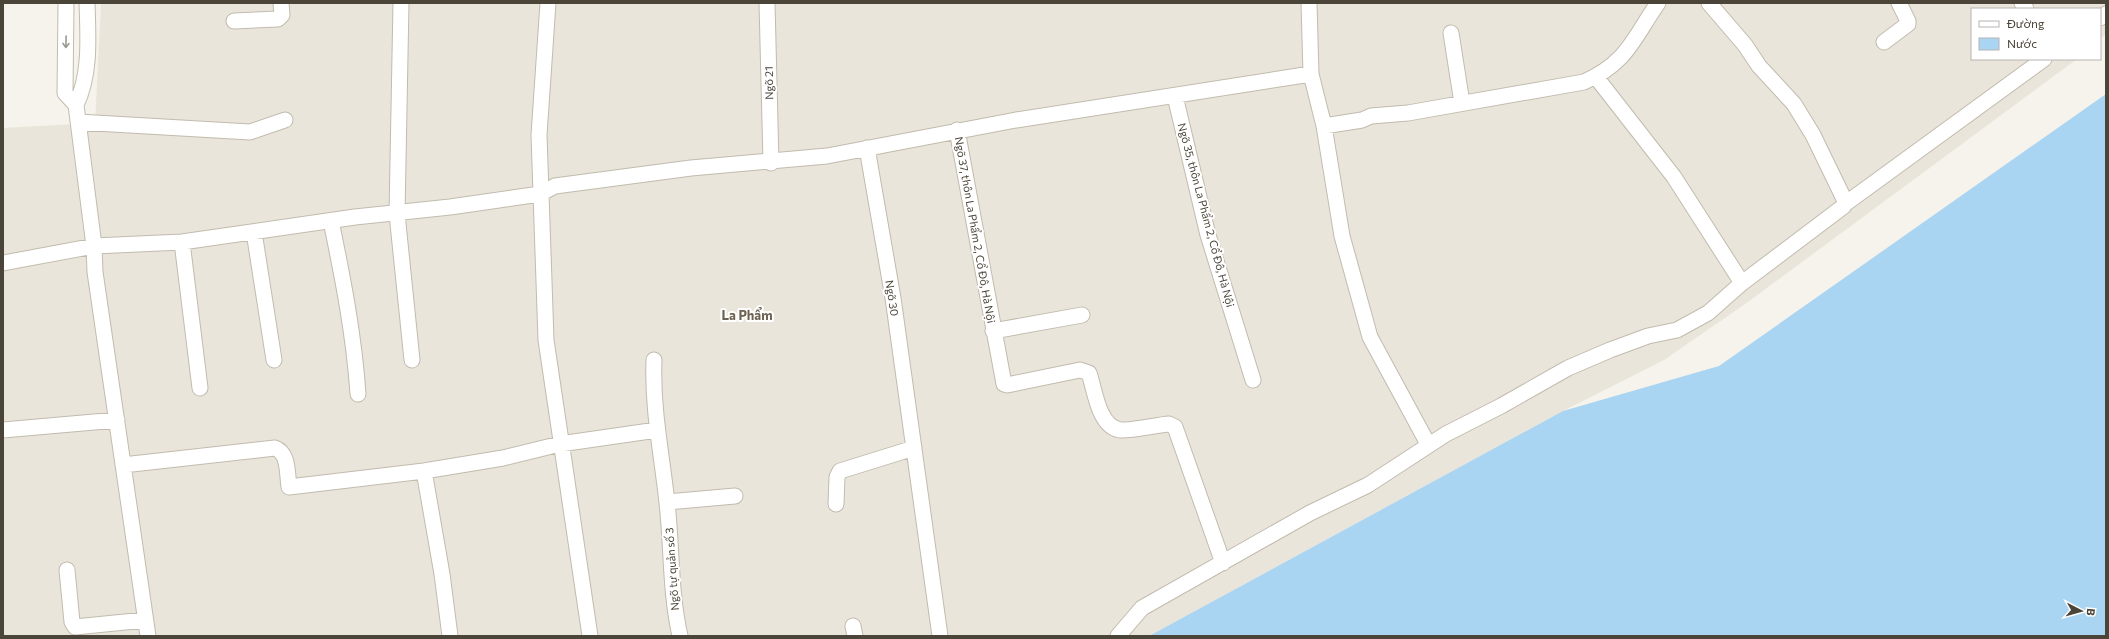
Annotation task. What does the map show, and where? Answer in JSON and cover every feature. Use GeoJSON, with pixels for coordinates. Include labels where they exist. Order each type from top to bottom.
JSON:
{"type":"FeatureCollection","features":[{"type":"Feature","properties":{"kind":"street"},"geometry":{"type":"LineString","coordinates":[[66,3],[65,93],[76,105]]}},
{"type":"Feature","properties":{"kind":"street"},"geometry":{"type":"LineString","coordinates":[[87,3],[88,40],[83,91],[76,105],[94,246],[95,272],[148,636]]}},
{"type":"Feature","properties":{"kind":"street"},"geometry":{"type":"LineString","coordinates":[[234,21],[278,19],[282,15],[281,3]]}},
{"type":"Feature","properties":{"kind":"street"},"geometry":{"type":"LineString","coordinates":[[401,3],[397,214],[412,360]]}},
{"type":"Feature","properties":{"kind":"street"},"geometry":{"type":"LineString","coordinates":[[548,3],[539,134],[546,340],[560,444],[590,636]]}},
{"type":"Feature","properties":{"kind":"street","name":"Ngõ 21"},"geometry":{"type":"LineString","coordinates":[[767,3],[771,163]]}},
{"type":"Feature","properties":{"kind":"street"},"geometry":{"type":"LineString","coordinates":[[1309,3],[1311,74],[1324,126],[1342,236],[1370,337],[1428,444]]}},
{"type":"Feature","properties":{"kind":"street"},"geometry":{"type":"LineString","coordinates":[[1324,126],[1362,120],[1371,116],[1408,113],[1564,87],[1596,77],[1616,62],[1632,46],[1658,3]]}},
{"type":"Feature","properties":{"kind":"street"},"geometry":{"type":"LineString","coordinates":[[1709,3],[1745,45],[1759,66],[1794,104],[1813,135],[1845,204]]}},
{"type":"Feature","properties":{"kind":"street"},"geometry":{"type":"LineString","coordinates":[[1884,42],[1908,24],[1899,3]]}},
{"type":"Feature","properties":{"kind":"street"},"geometry":{"type":"LineString","coordinates":[[1451,33],[1462,103]]}},
{"type":"Feature","properties":{"kind":"street"},"geometry":{"type":"LineString","coordinates":[[1118,636],[1142,608],[1310,513],[1368,485],[1428,444],[1501,406],[1568,368],[1648,336],[1677,330],[1708,313],[1742,283],[1845,204],[2043,60]]}},
{"type":"Feature","properties":{"kind":"street"},"geometry":{"type":"LineString","coordinates":[[3,263],[94,246],[182,242],[331,221],[397,214],[540,194],[554,186],[691,168],[771,163],[827,156],[957,130],[1311,74]]}},
{"type":"Feature","properties":{"kind":"street"},"geometry":{"type":"LineString","coordinates":[[1596,77],[1674,177],[1742,283]]}},
{"type":"Feature","properties":{"kind":"street","name":"Ngõ 35, thôn La Phẩm 2, Cổ Đô, Hà Nội"},"geometry":{"type":"LineString","coordinates":[[1175,96],[1208,235],[1253,380]]}},
{"type":"Feature","properties":{"kind":"street"},"geometry":{"type":"LineString","coordinates":[[78,122],[250,132],[284,120]]}},
{"type":"Feature","properties":{"kind":"street","name":"Ngõ 37, thôn La Phẩm 2, Cổ Đô, Hà Nội"},"geometry":{"type":"LineString","coordinates":[[957,130],[1004,384],[1080,370],[1087,371],[1089,373],[1102,415],[1110,425],[1120,430],[1169,424],[1175,427],[1223,563]]}},
{"type":"Feature","properties":{"kind":"street","name":"Ngõ 30"},"geometry":{"type":"LineString","coordinates":[[867,148],[884,240],[940,636]]}},
{"type":"Feature","properties":{"kind":"street"},"geometry":{"type":"LineString","coordinates":[[331,221],[355,354],[358,394]]}},
{"type":"Feature","properties":{"kind":"street"},"geometry":{"type":"LineString","coordinates":[[254,232],[274,360]]}},
{"type":"Feature","properties":{"kind":"street"},"geometry":{"type":"LineString","coordinates":[[182,242],[200,388]]}},
{"type":"Feature","properties":{"kind":"street","name":"Ngõ 37, thôn La Phẩm 2, Cổ Đô, Hà Nội"},"geometry":{"type":"LineString","coordinates":[[993,331],[1082,316]]}},
{"type":"Feature","properties":{"kind":"street","name":"Ngõ tự quản số 3"},"geometry":{"type":"LineString","coordinates":[[654,360],[653,381],[657,430],[667,502],[676,616],[680,636]]}},
{"type":"Feature","properties":{"kind":"street"},"geometry":{"type":"LineString","coordinates":[[3,430],[117,420]]}},
{"type":"Feature","properties":{"kind":"street"},"geometry":{"type":"LineString","coordinates":[[123,465],[275,448],[280,450],[285,456],[289,487],[424,471],[504,458],[560,444],[657,430]]}},
{"type":"Feature","properties":{"kind":"street"},"geometry":{"type":"LineString","coordinates":[[836,504],[837,477],[840,471],[914,448]]}},
{"type":"Feature","properties":{"kind":"street"},"geometry":{"type":"LineString","coordinates":[[424,471],[442,574],[450,636]]}},
{"type":"Feature","properties":{"kind":"street"},"geometry":{"type":"LineString","coordinates":[[667,502],[736,496]]}},
{"type":"Feature","properties":{"kind":"street"},"geometry":{"type":"LineString","coordinates":[[67,570],[72,622],[75,627],[145,620]]}},
{"type":"Feature","properties":{"kind":"shaded area"},"geometry":{"type":"Polygon","coordinates":[[[101,3],[2106,3],[2106,34],[2101,38],[2101,8],[1971,8],[1971,60],[2076,60],[1748,302],[1664,360],[1563,411],[1149,636],[3,636],[3,128],[95,123],[101,3]]]}},
{"type":"Feature","properties":{"kind":"water"},"geometry":{"type":"Polygon","coordinates":[[[2106,94],[2106,636],[1149,636],[1563,411],[1719,366],[2106,94]]]}},
{"type":"Feature","properties":{"kind":"district","name":"La Phẩm"},"geometry":{"type":"Point","coordinates":[747,315]}}]}
